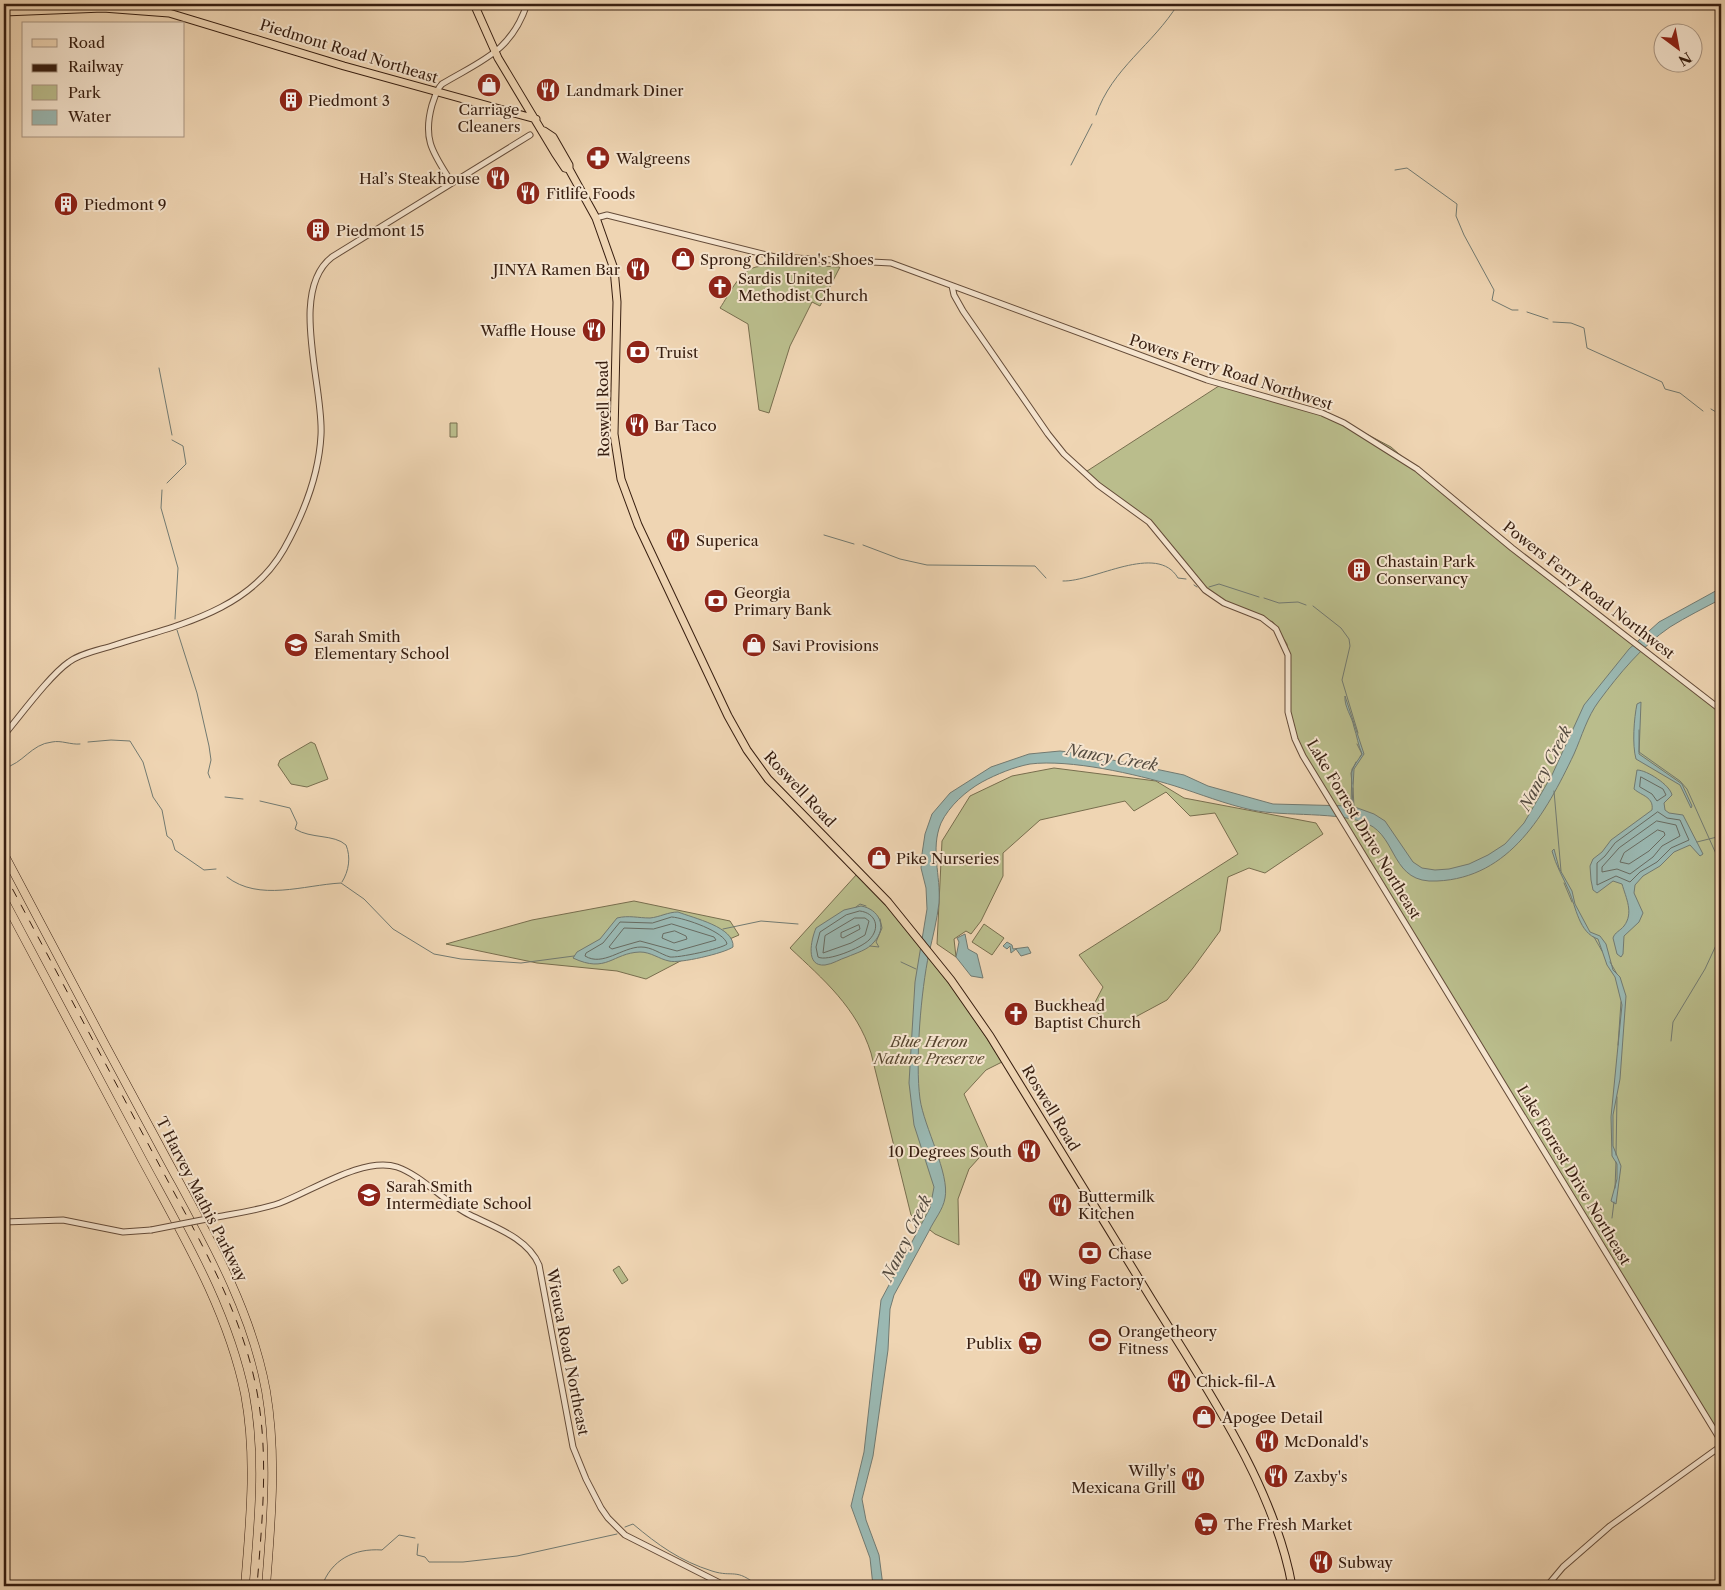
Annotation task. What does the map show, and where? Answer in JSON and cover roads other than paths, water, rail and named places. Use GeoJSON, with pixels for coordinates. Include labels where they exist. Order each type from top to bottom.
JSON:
{"type":"FeatureCollection","features":[{"type":"Feature","properties":{"kind":"highway","name":"T Harvey Mathis Parkway"},"geometry":{"type":"LineString","coordinates":[[4,854],[210,1241],[241,1307],[262,1370],[269,1411],[273,1476],[266,1586]]}},
{"type":"Feature","properties":{"kind":"highway"},"geometry":{"type":"LineString","coordinates":[[4,900],[194,1258],[228,1335],[245,1395],[250,1435],[251,1498],[244,1586]]}},
{"type":"Feature","properties":{"kind":"main road","name":"Roswell Road"},"geometry":{"type":"LineString","coordinates":[[474,4],[496,52],[565,168],[569,169],[596,218],[608,249],[616,283],[614,406],[616,454],[621,479],[638,525],[728,716],[747,750],[782,795],[858,869],[919,939],[990,1036],[1211,1395],[1262,1492],[1283,1547],[1292,1586]]}},
{"type":"Feature","properties":{"kind":"main road","name":"Piedmont Road Northeast"},"geometry":{"type":"LineString","coordinates":[[4,12],[103,8],[169,13],[536,120]]}},
{"type":"Feature","properties":{"kind":"street"},"geometry":{"type":"LineString","coordinates":[[452,184],[432,152],[428,138],[428,120],[436,92],[442,84],[496,52],[517,29],[527,4]]}},
{"type":"Feature","properties":{"kind":"street"},"geometry":{"type":"LineString","coordinates":[[4,735],[69,661],[208,614],[242,596],[272,568],[304,506],[319,453],[320,404],[310,330],[312,289],[315,277],[321,266],[332,257],[530,135]]}},
{"type":"Feature","properties":{"kind":"street","name":"Powers Ferry Road Northwest"},"geometry":{"type":"LineString","coordinates":[[596,218],[607,215],[775,257],[891,263],[1207,380],[1322,413],[1344,423],[1417,468],[1512,548],[1721,710]]}},
{"type":"Feature","properties":{"kind":"street","name":"Lake Forrest Drive Northeast"},"geometry":{"type":"LineString","coordinates":[[952,286],[954,295],[963,311],[1048,434],[1064,454],[1098,485],[1149,522],[1205,590],[1224,603],[1262,618],[1276,629],[1288,655],[1288,706],[1295,739],[1328,798],[1721,1441]]}},
{"type":"Feature","properties":{"kind":"street","name":"Wieuca Road Northeast"},"geometry":{"type":"LineString","coordinates":[[4,1222],[63,1220],[123,1232],[151,1230],[278,1204],[356,1170],[383,1164],[404,1170],[459,1210],[521,1243],[533,1254],[538,1265],[575,1453],[600,1508],[625,1535],[726,1586]]}},
{"type":"Feature","properties":{"kind":"street"},"geometry":{"type":"LineString","coordinates":[[1547,1586],[1560,1570],[1610,1526],[1721,1446]]}},
{"type":"Feature","properties":{"kind":"water"},"geometry":{"type":"Polygon","coordinates":[[[1721,588],[1721,599],[1670,627],[1660,635],[1632,661],[1599,701],[1551,798],[1538,819],[1522,838],[1505,855],[1485,868],[1463,877],[1437,881],[1422,880],[1411,875],[1396,859],[1385,839],[1378,831],[1368,824],[1356,820],[1342,817],[1252,810],[1159,781],[1123,772],[1083,766],[1046,763],[1018,767],[982,782],[964,794],[953,805],[941,823],[936,843],[939,903],[924,986],[918,1066],[922,1110],[944,1176],[945,1198],[940,1211],[894,1295],[890,1309],[888,1350],[873,1456],[862,1499],[866,1520],[879,1555],[883,1586],[873,1586],[870,1558],[851,1506],[864,1452],[881,1300],[930,1208],[934,1187],[914,1125],[909,1083],[915,982],[927,909],[926,888],[921,868],[922,854],[925,834],[932,814],[950,793],[991,767],[1029,754],[1060,751],[1084,754],[1184,775],[1208,786],[1273,804],[1351,806],[1352,769],[1362,754],[1345,696],[1364,754],[1354,769],[1352,806],[1374,814],[1385,821],[1413,862],[1422,868],[1435,870],[1449,869],[1469,864],[1505,844],[1524,823],[1552,775],[1584,705],[1629,649],[1659,622],[1721,588]]]}},
{"type":"Feature","properties":{"kind":"water"},"geometry":{"type":"Polygon","coordinates":[[[1641,702],[1639,754],[1682,784],[1692,806],[1691,808],[1680,785],[1636,759],[1634,724],[1637,704],[1641,702]]]}},
{"type":"Feature","properties":{"kind":"water"},"geometry":{"type":"Polygon","coordinates":[[[1637,770],[1652,775],[1667,787],[1672,795],[1664,803],[1665,810],[1669,813],[1683,815],[1703,854],[1700,856],[1690,845],[1674,852],[1660,866],[1643,876],[1635,885],[1634,893],[1643,913],[1639,922],[1624,936],[1623,954],[1621,957],[1617,954],[1613,938],[1627,921],[1629,911],[1622,884],[1613,881],[1597,893],[1593,890],[1590,866],[1593,859],[1602,852],[1611,840],[1652,810],[1649,799],[1634,789],[1637,770]]]}},
{"type":"Feature","properties":{"kind":"water"},"geometry":{"type":"Polygon","coordinates":[[[1554,849],[1559,868],[1572,891],[1575,904],[1590,932],[1600,936],[1606,944],[1613,970],[1620,977],[1626,996],[1620,1079],[1613,1115],[1613,1146],[1621,1166],[1616,1204],[1611,1201],[1617,1179],[1617,1164],[1612,1156],[1611,1117],[1622,1005],[1615,977],[1607,965],[1598,939],[1586,931],[1579,919],[1552,851],[1554,849]]]}},
{"type":"Feature","properties":{"kind":"water"},"geometry":{"type":"Polygon","coordinates":[[[861,906],[873,911],[880,920],[880,930],[874,942],[862,951],[831,964],[825,965],[814,962],[811,946],[816,928],[844,910],[861,906]]]}},
{"type":"Feature","properties":{"kind":"water"},"geometry":{"type":"Polygon","coordinates":[[[678,912],[703,920],[720,929],[732,940],[733,947],[702,957],[674,962],[640,952],[630,953],[609,961],[594,964],[573,958],[577,952],[600,939],[617,918],[650,918],[678,912]]]}},
{"type":"Feature","properties":{"kind":"water"},"geometry":{"type":"Polygon","coordinates":[[[965,934],[968,949],[977,954],[983,978],[971,976],[956,957],[959,942],[957,938],[965,934]]]}},
{"type":"Feature","properties":{"kind":"water"},"geometry":{"type":"Polygon","coordinates":[[[1007,942],[1012,945],[1013,949],[1028,947],[1031,953],[1021,956],[1016,949],[1011,953],[1010,946],[1007,949],[1003,946],[1007,942]]]}},
{"type":"Feature","properties":{"kind":"waterway"},"geometry":{"type":"LineString","coordinates":[[1096,115],[1103,98],[1122,70],[1157,32],[1178,4]]}},
{"type":"Feature","properties":{"kind":"waterway"},"geometry":{"type":"LineString","coordinates":[[1071,165],[1092,124]]}},
{"type":"Feature","properties":{"kind":"waterway"},"geometry":{"type":"LineString","coordinates":[[1395,170],[1407,168],[1457,204],[1456,216],[1464,235],[1494,290],[1492,300],[1512,310],[1518,310]]}},
{"type":"Feature","properties":{"kind":"waterway"},"geometry":{"type":"LineString","coordinates":[[1527,312],[1548,319]]}},
{"type":"Feature","properties":{"kind":"waterway"},"geometry":{"type":"LineString","coordinates":[[1553,322],[1571,323],[1584,328],[1587,348],[1662,382],[1665,389],[1680,393],[1703,411]]}},
{"type":"Feature","properties":{"kind":"waterway"},"geometry":{"type":"LineString","coordinates":[[159,368],[172,435]]}},
{"type":"Feature","properties":{"kind":"waterway"},"geometry":{"type":"LineString","coordinates":[[1711,409],[1721,415]]}},
{"type":"Feature","properties":{"kind":"waterway"},"geometry":{"type":"LineString","coordinates":[[167,483],[186,464],[183,446],[172,440]]}},
{"type":"Feature","properties":{"kind":"waterway"},"geometry":{"type":"LineString","coordinates":[[162,490],[161,508],[178,568],[175,619]]}},
{"type":"Feature","properties":{"kind":"waterway"},"geometry":{"type":"LineString","coordinates":[[824,535],[854,544]]}},
{"type":"Feature","properties":{"kind":"waterway"},"geometry":{"type":"LineString","coordinates":[[863,545],[900,559],[927,565],[1035,566],[1046,578]]}},
{"type":"Feature","properties":{"kind":"waterway"},"geometry":{"type":"LineString","coordinates":[[1063,581],[1076,580],[1141,563],[1156,563],[1168,568],[1178,578],[1186,579]]}},
{"type":"Feature","properties":{"kind":"waterway"},"geometry":{"type":"LineString","coordinates":[[1209,587],[1219,584],[1259,597]]}},
{"type":"Feature","properties":{"kind":"waterway"},"geometry":{"type":"LineString","coordinates":[[1264,598],[1279,603],[1298,602],[1306,605]]}},
{"type":"Feature","properties":{"kind":"waterway"},"geometry":{"type":"LineString","coordinates":[[1313,606],[1341,628],[1349,639],[1350,646],[1342,680],[1358,733]]}},
{"type":"Feature","properties":{"kind":"waterway"},"geometry":{"type":"LineString","coordinates":[[177,630],[197,693],[209,746],[211,760],[208,773],[210,778]]}},
{"type":"Feature","properties":{"kind":"waterway"},"geometry":{"type":"LineString","coordinates":[[1639,730],[1639,752],[1680,781],[1687,789],[1721,865]]}},
{"type":"Feature","properties":{"kind":"waterway"},"geometry":{"type":"LineString","coordinates":[[88,742],[130,741],[143,762],[153,797],[162,810],[167,836],[172,840],[175,850],[204,870],[216,869]]}},
{"type":"Feature","properties":{"kind":"waterway"},"geometry":{"type":"LineString","coordinates":[[4,768],[17,763],[38,746],[55,742],[80,744]]}},
{"type":"Feature","properties":{"kind":"waterway"},"geometry":{"type":"LineString","coordinates":[[1357,744],[1362,754],[1360,757]]}},
{"type":"Feature","properties":{"kind":"waterway"},"geometry":{"type":"LineString","coordinates":[[1352,784],[1351,773],[1356,762]]}},
{"type":"Feature","properties":{"kind":"waterway"},"geometry":{"type":"LineString","coordinates":[[1353,788],[1354,807]]}},
{"type":"Feature","properties":{"kind":"waterway"},"geometry":{"type":"LineString","coordinates":[[1554,791],[1561,871]]}},
{"type":"Feature","properties":{"kind":"waterway"},"geometry":{"type":"LineString","coordinates":[[225,797],[243,799]]}},
{"type":"Feature","properties":{"kind":"waterway"},"geometry":{"type":"LineString","coordinates":[[260,801],[290,808],[297,823],[295,829],[308,834],[335,839],[346,845],[348,864],[342,882]]}},
{"type":"Feature","properties":{"kind":"waterway"},"geometry":{"type":"LineString","coordinates":[[1697,842],[1721,836]]}},
{"type":"Feature","properties":{"kind":"waterway"},"geometry":{"type":"LineString","coordinates":[[227,877],[240,885],[253,889],[267,890],[297,889],[341,883],[364,899],[393,929],[434,954],[461,959],[521,963],[574,956]]}},
{"type":"Feature","properties":{"kind":"waterway"},"geometry":{"type":"LineString","coordinates":[[1564,883],[1572,902]]}},
{"type":"Feature","properties":{"kind":"waterway"},"geometry":{"type":"LineString","coordinates":[[856,907],[860,904],[866,906]]}},
{"type":"Feature","properties":{"kind":"waterway"},"geometry":{"type":"LineString","coordinates":[[870,946],[879,947],[876,942],[882,928],[880,919]]}},
{"type":"Feature","properties":{"kind":"waterway"},"geometry":{"type":"LineString","coordinates":[[723,929],[761,921],[798,924]]}},
{"type":"Feature","properties":{"kind":"waterway"},"geometry":{"type":"LineString","coordinates":[[1594,937],[1602,951]]}},
{"type":"Feature","properties":{"kind":"waterway"},"geometry":{"type":"LineString","coordinates":[[1671,1041],[1673,1022],[1705,969],[1718,941]]}},
{"type":"Feature","properties":{"kind":"waterway"},"geometry":{"type":"LineString","coordinates":[[901,962],[916,969]]}},
{"type":"Feature","properties":{"kind":"waterway"},"geometry":{"type":"LineString","coordinates":[[1610,962],[1617,974]]}},
{"type":"Feature","properties":{"kind":"waterway"},"geometry":{"type":"LineString","coordinates":[[1618,1045],[1621,1002]]}},
{"type":"Feature","properties":{"kind":"waterway"},"geometry":{"type":"LineString","coordinates":[[1616,1155],[1617,1097]]}},
{"type":"Feature","properties":{"kind":"waterway"},"geometry":{"type":"LineString","coordinates":[[1615,1188],[1616,1162]]}},
{"type":"Feature","properties":{"kind":"waterway"},"geometry":{"type":"LineString","coordinates":[[1612,1218],[1614,1202]]}},
{"type":"Feature","properties":{"kind":"waterway"},"geometry":{"type":"LineString","coordinates":[[625,1527],[633,1524],[661,1545],[700,1567],[719,1573],[739,1575],[758,1586]]}},
{"type":"Feature","properties":{"kind":"waterway"},"geometry":{"type":"LineString","coordinates":[[418,1544],[417,1555],[425,1557],[429,1562],[463,1562],[517,1556],[617,1534]]}},
{"type":"Feature","properties":{"kind":"waterway"},"geometry":{"type":"LineString","coordinates":[[322,1586],[331,1569],[345,1558],[362,1551],[382,1550],[399,1535],[415,1538]]}},
{"type":"Feature","properties":{"kind":"railway"},"geometry":{"type":"LineString","coordinates":[[4,873],[200,1241],[240,1330],[257,1392],[263,1441],[261,1538],[257,1586]]}},
{"type":"Feature","properties":{"kind":"place","name":"Carriage Cleaners"},"geometry":{"type":"Point","coordinates":[489,85]}},
{"type":"Feature","properties":{"kind":"place","name":"Landmark Diner"},"geometry":{"type":"Point","coordinates":[548,90]}},
{"type":"Feature","properties":{"kind":"place","name":"Piedmont 3"},"geometry":{"type":"Point","coordinates":[291,100]}},
{"type":"Feature","properties":{"kind":"place","name":"Walgreens"},"geometry":{"type":"Point","coordinates":[598,158]}},
{"type":"Feature","properties":{"kind":"place","name":"Hal’s Steakhouse"},"geometry":{"type":"Point","coordinates":[498,178]}},
{"type":"Feature","properties":{"kind":"place","name":"Fitlife Foods"},"geometry":{"type":"Point","coordinates":[528,193]}},
{"type":"Feature","properties":{"kind":"place","name":"Piedmont 9"},"geometry":{"type":"Point","coordinates":[66,204]}},
{"type":"Feature","properties":{"kind":"place","name":"Piedmont 15"},"geometry":{"type":"Point","coordinates":[318,230]}},
{"type":"Feature","properties":{"kind":"place","name":"Sprong Children's Shoes"},"geometry":{"type":"Point","coordinates":[683,259]}},
{"type":"Feature","properties":{"kind":"place","name":"JINYA Ramen Bar"},"geometry":{"type":"Point","coordinates":[638,269]}},
{"type":"Feature","properties":{"kind":"place","name":"Sardis United Methodist Church"},"geometry":{"type":"Point","coordinates":[720,287]}},
{"type":"Feature","properties":{"kind":"place","name":"Waffle House"},"geometry":{"type":"Point","coordinates":[594,330]}},
{"type":"Feature","properties":{"kind":"place","name":"Truist"},"geometry":{"type":"Point","coordinates":[638,352]}},
{"type":"Feature","properties":{"kind":"place","name":"Bar Taco"},"geometry":{"type":"Point","coordinates":[637,425]}},
{"type":"Feature","properties":{"kind":"place","name":"Superica"},"geometry":{"type":"Point","coordinates":[678,540]}},
{"type":"Feature","properties":{"kind":"place","name":"Chastain Park Conservancy"},"geometry":{"type":"Point","coordinates":[1359,570]}},
{"type":"Feature","properties":{"kind":"place","name":"Georgia Primary Bank"},"geometry":{"type":"Point","coordinates":[716,601]}},
{"type":"Feature","properties":{"kind":"place","name":"Sarah Smith Elementary School"},"geometry":{"type":"Point","coordinates":[296,645]}},
{"type":"Feature","properties":{"kind":"place","name":"Savi Provisions"},"geometry":{"type":"Point","coordinates":[754,645]}},
{"type":"Feature","properties":{"kind":"place","name":"Pike Nurseries"},"geometry":{"type":"Point","coordinates":[879,858]}},
{"type":"Feature","properties":{"kind":"place","name":"Buckhead Baptist Church"},"geometry":{"type":"Point","coordinates":[1016,1014]}},
{"type":"Feature","properties":{"kind":"place","name":"10 Degrees South"},"geometry":{"type":"Point","coordinates":[1029,1151]}},
{"type":"Feature","properties":{"kind":"place","name":"Sarah Smith Intermediate School"},"geometry":{"type":"Point","coordinates":[369,1195]}},
{"type":"Feature","properties":{"kind":"place","name":"Buttermilk Kitchen"},"geometry":{"type":"Point","coordinates":[1060,1205]}},
{"type":"Feature","properties":{"kind":"place","name":"Chase"},"geometry":{"type":"Point","coordinates":[1090,1253]}},
{"type":"Feature","properties":{"kind":"place","name":"Wing Factory"},"geometry":{"type":"Point","coordinates":[1030,1280]}},
{"type":"Feature","properties":{"kind":"place","name":"Orangetheory Fitness"},"geometry":{"type":"Point","coordinates":[1100,1340]}},
{"type":"Feature","properties":{"kind":"place","name":"Publix"},"geometry":{"type":"Point","coordinates":[1030,1343]}},
{"type":"Feature","properties":{"kind":"place","name":"Chick-fil-A"},"geometry":{"type":"Point","coordinates":[1179,1381]}},
{"type":"Feature","properties":{"kind":"place","name":"Apogee Detail"},"geometry":{"type":"Point","coordinates":[1204,1417]}},
{"type":"Feature","properties":{"kind":"place","name":"McDonald's"},"geometry":{"type":"Point","coordinates":[1267,1441]}},
{"type":"Feature","properties":{"kind":"place","name":"Zaxby's"},"geometry":{"type":"Point","coordinates":[1276,1476]}},
{"type":"Feature","properties":{"kind":"place","name":"Willy's Mexicana Grill"},"geometry":{"type":"Point","coordinates":[1193,1479]}},
{"type":"Feature","properties":{"kind":"place","name":"The Fresh Market"},"geometry":{"type":"Point","coordinates":[1206,1524]}},
{"type":"Feature","properties":{"kind":"place","name":"Subway"},"geometry":{"type":"Point","coordinates":[1321,1562]}},
{"type":"Feature","properties":{"kind":"water label","name":"Nancy Creek"},"geometry":{"type":"Point","coordinates":[1112,757]}},
{"type":"Feature","properties":{"kind":"water label","name":"Nancy Creek"},"geometry":{"type":"Point","coordinates":[1545,768]}},
{"type":"Feature","properties":{"kind":"water label","name":"Nancy Creek"},"geometry":{"type":"Point","coordinates":[906,1238]}},
{"type":"Feature","properties":{"kind":"park label","name":"Blue Heron Nature Preserve"},"geometry":{"type":"Point","coordinates":[929,1050]}}]}
